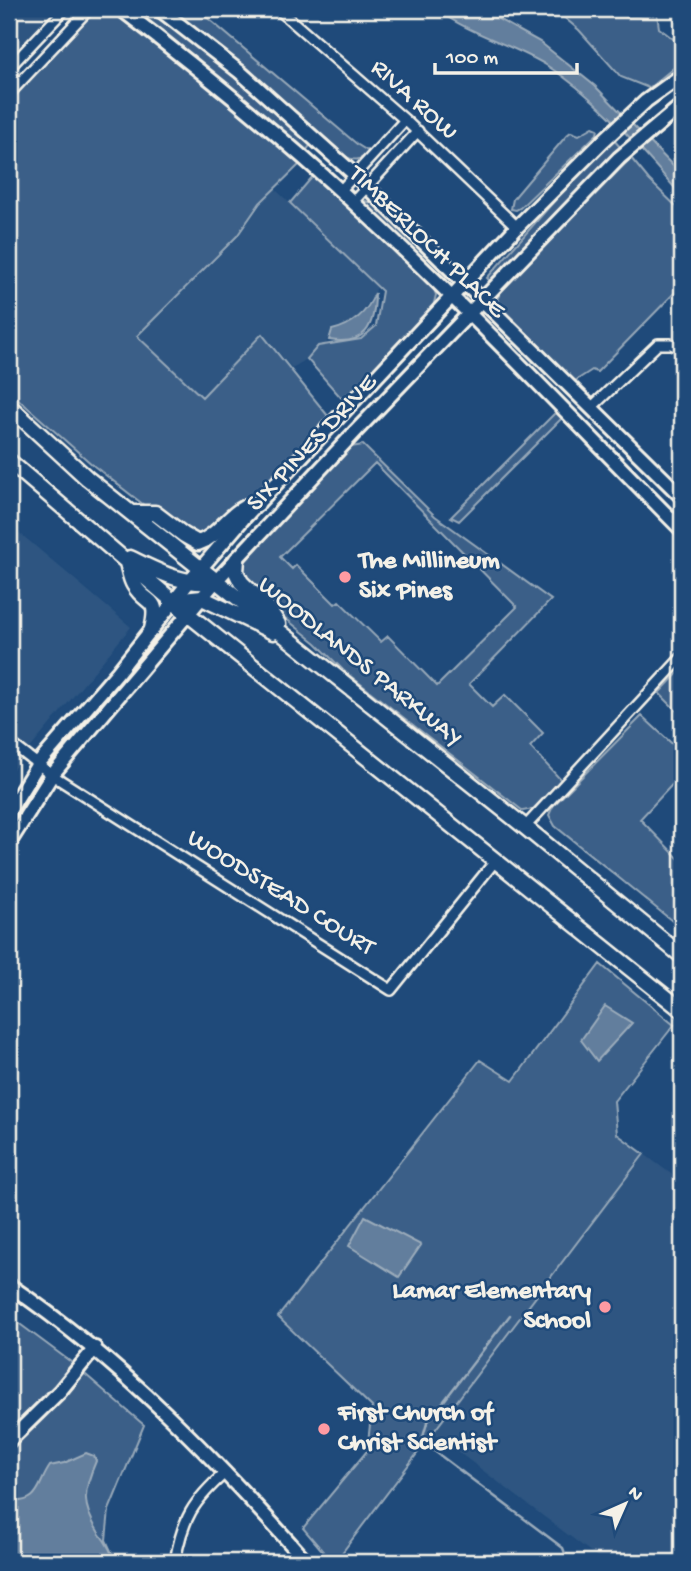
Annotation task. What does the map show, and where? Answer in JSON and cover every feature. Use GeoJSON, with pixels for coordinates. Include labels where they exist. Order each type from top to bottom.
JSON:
{"type":"FeatureCollection","features":[{"type":"Feature","properties":{"kind":"main road","name":"WOODLANDS PARKWAY"},"geometry":{"type":"LineString","coordinates":[[9,406],[87,478],[525,827],[682,956]]}},
{"type":"Feature","properties":{"kind":"main road"},"geometry":{"type":"LineString","coordinates":[[9,461],[189,615],[682,1010]]}},
{"type":"Feature","properties":{"kind":"main road"},"geometry":{"type":"LineString","coordinates":[[132,513],[155,513],[184,536],[198,542],[208,539],[243,506],[257,504]]}},
{"type":"Feature","properties":{"kind":"main road"},"geometry":{"type":"LineString","coordinates":[[113,550],[189,582],[216,581]]}},
{"type":"Feature","properties":{"kind":"main road"},"geometry":{"type":"LineString","coordinates":[[237,559],[236,572],[241,582],[268,608],[287,637]]}},
{"type":"Feature","properties":{"kind":"main road"},"geometry":{"type":"LineString","coordinates":[[126,561],[134,586],[154,606],[156,612],[152,629]]}},
{"type":"Feature","properties":{"kind":"main road"},"geometry":{"type":"LineString","coordinates":[[174,601],[202,598],[254,625],[287,637]]}},
{"type":"Feature","properties":{"kind":"street"},"geometry":{"type":"LineString","coordinates":[[9,68],[65,9]]}},
{"type":"Feature","properties":{"kind":"street"},"geometry":{"type":"LineString","coordinates":[[9,94],[89,9]]}},
{"type":"Feature","properties":{"kind":"street","name":"TIMBERLOCH PLACE"},"geometry":{"type":"LineString","coordinates":[[121,9],[214,81],[353,202],[682,530]]}},
{"type":"Feature","properties":{"kind":"street","name":"TIMBERLOCH PLACE"},"geometry":{"type":"LineString","coordinates":[[159,9],[240,72],[355,175],[682,497]]}},
{"type":"Feature","properties":{"kind":"street","name":"RIVA ROW"},"geometry":{"type":"LineString","coordinates":[[278,9],[418,131],[517,227]]}},
{"type":"Feature","properties":{"kind":"street","name":"SIX PINES DRIVE"},"geometry":{"type":"LineString","coordinates":[[9,811],[38,764],[257,504],[517,227],[646,101],[682,75]]}},
{"type":"Feature","properties":{"kind":"street","name":"SIX PINES DRIVE"},"geometry":{"type":"LineString","coordinates":[[9,843],[52,775],[216,581],[355,432],[619,158],[662,119],[682,105]]}},
{"type":"Feature","properties":{"kind":"street"},"geometry":{"type":"LineString","coordinates":[[340,191],[405,120]]}},
{"type":"Feature","properties":{"kind":"street"},"geometry":{"type":"LineString","coordinates":[[353,202],[418,131]]}},
{"type":"Feature","properties":{"kind":"street"},"geometry":{"type":"LineString","coordinates":[[311,164],[325,148]]}},
{"type":"Feature","properties":{"kind":"street"},"geometry":{"type":"LineString","coordinates":[[592,407],[658,344],[671,344],[682,349]]}},
{"type":"Feature","properties":{"kind":"street"},"geometry":{"type":"LineString","coordinates":[[340,416],[355,432]]}},
{"type":"Feature","properties":{"kind":"street"},"geometry":{"type":"LineString","coordinates":[[525,827],[682,657]]}},
{"type":"Feature","properties":{"kind":"street","name":"WOODSTEAD COURT"},"geometry":{"type":"LineString","coordinates":[[9,742],[52,775],[391,989],[496,860]]}},
{"type":"Feature","properties":{"kind":"street"},"geometry":{"type":"LineString","coordinates":[[9,1284],[95,1348],[143,1390],[226,1472],[307,1562]]}},
{"type":"Feature","properties":{"kind":"street"},"geometry":{"type":"LineString","coordinates":[[9,1441],[60,1391],[95,1348]]}},
{"type":"Feature","properties":{"kind":"street"},"geometry":{"type":"LineString","coordinates":[[176,1562],[181,1535],[195,1503],[226,1472]]}},
{"type":"Feature","properties":{"kind":"shaded area"},"geometry":{"type":"Polygon","coordinates":[[[9,9],[59,9],[9,62],[9,9]]]}},
{"type":"Feature","properties":{"kind":"shaded area"},"geometry":{"type":"Polygon","coordinates":[[[94,9],[116,10],[190,68],[301,163],[260,203],[237,236],[137,336],[202,397],[262,334],[328,416],[212,541],[181,534],[94,466],[9,391],[9,98],[94,9]]]}},
{"type":"Feature","properties":{"kind":"shaded area"},"geometry":{"type":"Polygon","coordinates":[[[133,9],[144,9],[213,56],[312,143],[306,151],[166,33],[133,9]]]}},
{"type":"Feature","properties":{"kind":"shaded area"},"geometry":{"type":"Polygon","coordinates":[[[172,9],[197,9],[369,152],[358,159],[345,156],[276,94],[172,9]]]}},
{"type":"Feature","properties":{"kind":"shaded area"},"geometry":{"type":"Polygon","coordinates":[[[436,9],[480,9],[540,42],[595,86],[682,175],[682,196],[602,109],[565,78],[533,58],[462,25],[436,9]]]}},
{"type":"Feature","properties":{"kind":"shaded area"},"geometry":{"type":"Polygon","coordinates":[[[554,9],[625,9],[626,17],[657,14],[659,28],[680,44],[682,61],[649,88],[621,77],[579,30],[554,9]]]}},
{"type":"Feature","properties":{"kind":"shaded area"},"geometry":{"type":"Polygon","coordinates":[[[593,127],[598,129],[597,134],[520,208],[511,209],[513,199],[567,135],[571,132],[579,135],[593,127]]]}},
{"type":"Feature","properties":{"kind":"shaded area"},"geometry":{"type":"Polygon","coordinates":[[[613,139],[621,148],[492,283],[487,278],[613,139]]]}},
{"type":"Feature","properties":{"kind":"shaded area"},"geometry":{"type":"Polygon","coordinates":[[[631,158],[682,212],[682,285],[597,372],[592,370],[575,381],[503,310],[497,299],[503,288],[631,158]]]}},
{"type":"Feature","properties":{"kind":"shaded area"},"geometry":{"type":"Polygon","coordinates":[[[314,175],[434,289],[436,295],[433,307],[344,401],[307,359],[318,346],[361,339],[376,326],[382,291],[290,203],[314,175]]]}},
{"type":"Feature","properties":{"kind":"shaded area"},"geometry":{"type":"Polygon","coordinates":[[[275,189],[377,286],[375,293],[358,317],[347,325],[332,328],[326,344],[317,346],[307,359],[292,368],[262,333],[202,396],[137,337],[238,237],[275,189]]]}},
{"type":"Feature","properties":{"kind":"shaded area"},"geometry":{"type":"Polygon","coordinates":[[[363,200],[380,206],[451,274],[447,279],[387,229],[363,200]]]}},
{"type":"Feature","properties":{"kind":"shaded area"},"geometry":{"type":"Polygon","coordinates":[[[375,293],[373,315],[366,331],[352,340],[329,340],[332,330],[353,321],[368,307],[375,293]]]}},
{"type":"Feature","properties":{"kind":"shaded area"},"geometry":{"type":"Polygon","coordinates":[[[556,412],[562,418],[459,521],[451,517],[556,412]]]}},
{"type":"Feature","properties":{"kind":"shaded area"},"geometry":{"type":"Polygon","coordinates":[[[363,445],[435,516],[551,600],[469,684],[492,707],[505,695],[543,733],[530,747],[561,780],[533,809],[523,811],[344,671],[316,643],[243,584],[241,562],[351,447],[363,445]],[[375,463],[280,557],[292,569],[296,565],[335,604],[339,601],[381,642],[388,636],[437,686],[517,607],[375,463]]]}},
{"type":"Feature","properties":{"kind":"shaded area"},"geometry":{"type":"Polygon","coordinates":[[[9,524],[131,627],[9,774],[9,524]]]}},
{"type":"Feature","properties":{"kind":"shaded area"},"geometry":{"type":"Polygon","coordinates":[[[682,669],[682,716],[659,693],[682,669]]]}},
{"type":"Feature","properties":{"kind":"shaded area"},"geometry":{"type":"Polygon","coordinates":[[[642,716],[682,753],[682,774],[640,819],[682,862],[682,929],[555,826],[549,815],[553,806],[642,716]]]}},
{"type":"Feature","properties":{"kind":"shaded area"},"geometry":{"type":"Polygon","coordinates":[[[600,964],[674,1025],[614,1101],[617,1134],[644,1154],[335,1562],[332,1562],[303,1528],[367,1451],[372,1407],[278,1317],[480,1060],[513,1081],[600,964]]]}},
{"type":"Feature","properties":{"kind":"shaded area"},"geometry":{"type":"Polygon","coordinates":[[[605,1006],[632,1023],[597,1061],[581,1040],[605,1006]]]}},
{"type":"Feature","properties":{"kind":"shaded area","name":"Lamar Elementary School"},"geometry":{"type":"Polygon","coordinates":[[[644,1154],[682,1182],[682,1562],[604,1562],[433,1433],[644,1154]]]}},
{"type":"Feature","properties":{"kind":"shaded area"},"geometry":{"type":"Polygon","coordinates":[[[365,1216],[421,1245],[399,1277],[349,1246],[365,1216]]]}},
{"type":"Feature","properties":{"kind":"shaded area"},"geometry":{"type":"Polygon","coordinates":[[[9,1316],[71,1362],[144,1425],[109,1510],[106,1540],[116,1562],[9,1562],[9,1316]]]}},
{"type":"Feature","properties":{"kind":"shaded area"},"geometry":{"type":"Polygon","coordinates":[[[86,1453],[94,1456],[96,1461],[86,1490],[89,1514],[114,1562],[9,1562],[9,1501],[33,1496],[50,1466],[86,1453]]]}},
{"type":"Feature","properties":{"kind":"waterway"},"geometry":{"type":"LineString","coordinates":[[510,1315],[427,1423],[423,1437],[433,1450],[563,1548],[566,1562]]}},
{"type":"Feature","properties":{"kind":"place","name":"The Millineum Six Pines"},"geometry":{"type":"Point","coordinates":[345,577]}},
{"type":"Feature","properties":{"kind":"place","name":"Lamar Elementary School"},"geometry":{"type":"Point","coordinates":[605,1307]}},
{"type":"Feature","properties":{"kind":"place","name":"First Church of Christ Scientist"},"geometry":{"type":"Point","coordinates":[324,1429]}}]}
